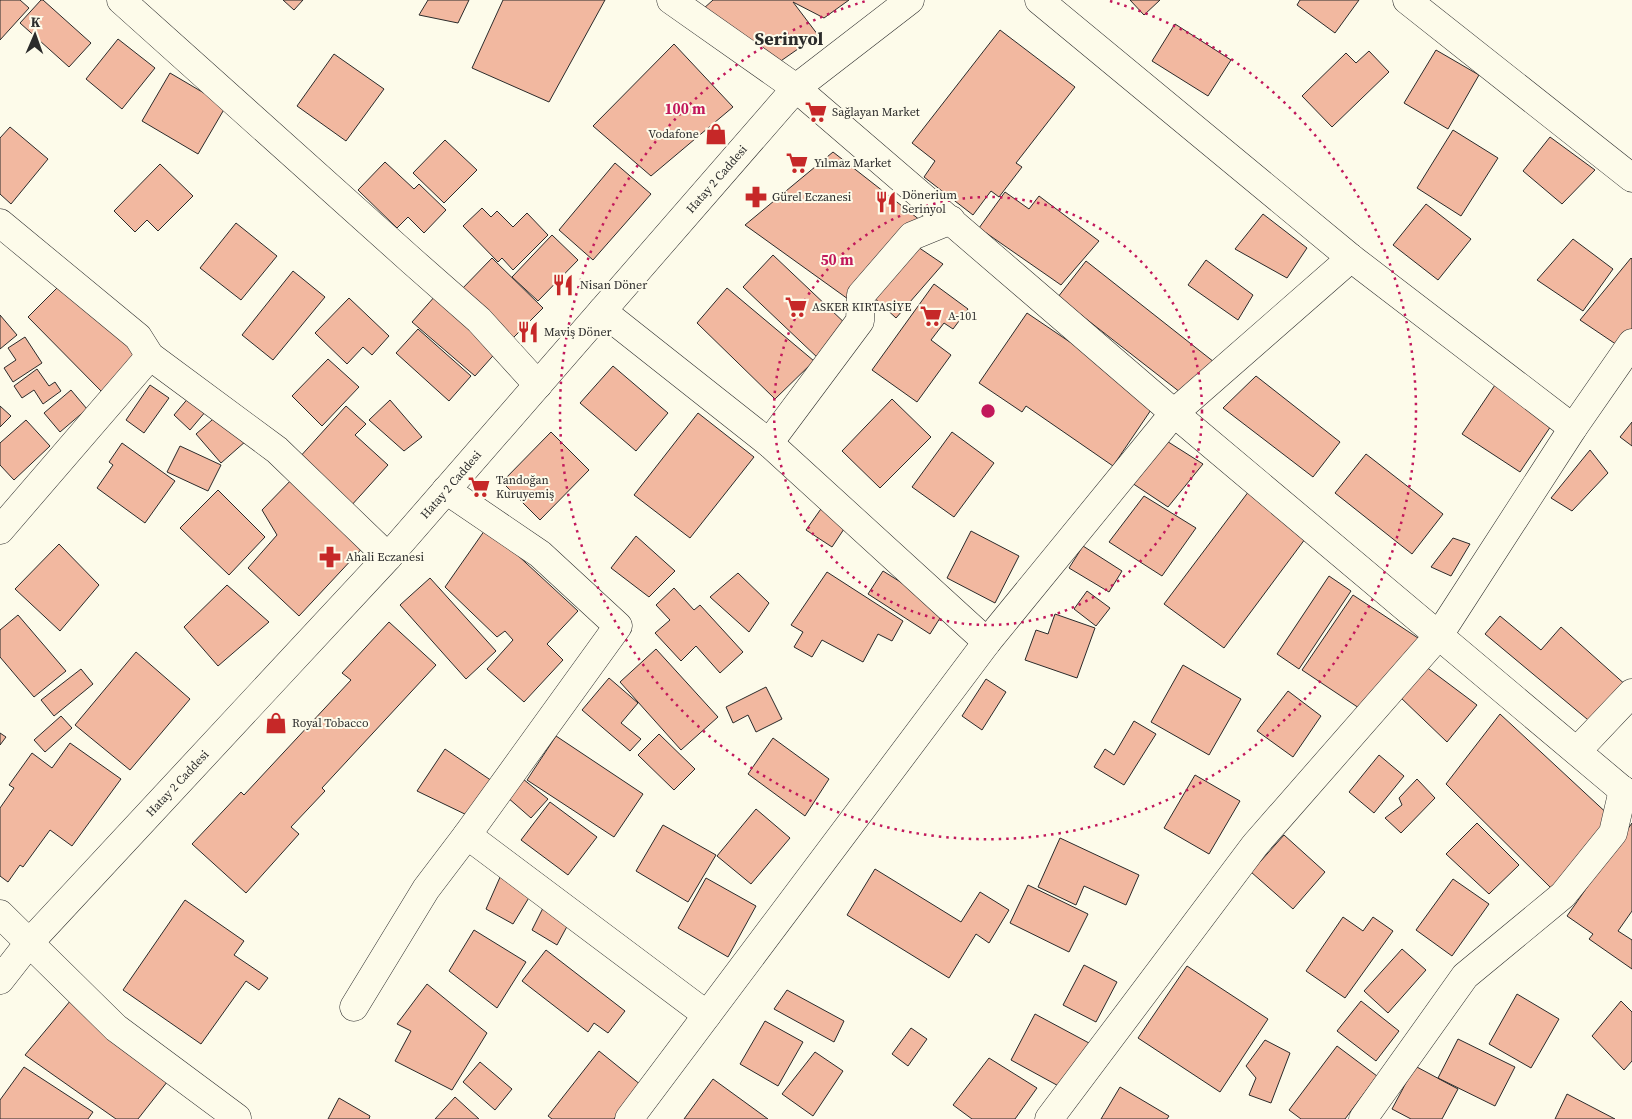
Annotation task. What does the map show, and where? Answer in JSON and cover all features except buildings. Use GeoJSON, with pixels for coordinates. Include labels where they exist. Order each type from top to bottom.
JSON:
{"type":"FeatureCollection","features":[{"type":"Feature","properties":{"kind":"street"},"geometry":{"type":"LineString","coordinates":[[121,0],[479,320],[538,385]]}},
{"type":"Feature","properties":{"kind":"street"},"geometry":{"type":"LineString","coordinates":[[671,0],[796,88],[1174,413],[1627,794],[1613,833],[1563,895],[1466,976],[1363,1119]]}},
{"type":"Feature","properties":{"kind":"street","name":"Hatay 2 Caddesi"},"geometry":{"type":"LineString","coordinates":[[0,980],[29,943],[388,557],[796,88],[910,0]]}},
{"type":"Feature","properties":{"kind":"street"},"geometry":{"type":"LineString","coordinates":[[1039,0],[1351,258],[1573,428]]}},
{"type":"Feature","properties":{"kind":"street"},"geometry":{"type":"LineString","coordinates":[[1407,0],[1632,178]]}},
{"type":"Feature","properties":{"kind":"street"},"geometry":{"type":"LineString","coordinates":[[769,443],[860,321],[861,295],[912,236],[951,220]]}},
{"type":"Feature","properties":{"kind":"street"},"geometry":{"type":"LineString","coordinates":[[0,223],[138,337],[150,356],[277,450],[388,557]]}},
{"type":"Feature","properties":{"kind":"street"},"geometry":{"type":"LineString","coordinates":[[629,1119],[987,642],[1174,413],[1351,258]]}},
{"type":"Feature","properties":{"kind":"street"},"geometry":{"type":"LineString","coordinates":[[602,311],[769,443],[987,642]]}},
{"type":"Feature","properties":{"kind":"street"},"geometry":{"type":"LineString","coordinates":[[1049,1119],[1255,846],[1439,635],[1573,428],[1632,343]]}},
{"type":"Feature","properties":{"kind":"street"},"geometry":{"type":"LineString","coordinates":[[0,530],[150,356]]}},
{"type":"Feature","properties":{"kind":"street"},"geometry":{"type":"LineString","coordinates":[[354,1007],[426,889],[618,626],[540,554],[446,490]]}},
{"type":"Feature","properties":{"kind":"street"},"geometry":{"type":"LineString","coordinates":[[1577,751],[1632,693]]}},
{"type":"Feature","properties":{"kind":"street"},"geometry":{"type":"LineString","coordinates":[[467,835],[707,1015]]}},
{"type":"Feature","properties":{"kind":"street"},"geometry":{"type":"LineString","coordinates":[[0,914],[116,1028],[236,1118]]}},
{"type":"Feature","properties":{"kind":"place","name":"Sağlayan Market"},"geometry":{"type":"Point","coordinates":[816,112]}},
{"type":"Feature","properties":{"kind":"place","name":"Vodafone"},"geometry":{"type":"Point","coordinates":[716,134]}},
{"type":"Feature","properties":{"kind":"place","name":"Yılmaz Market"},"geometry":{"type":"Point","coordinates":[797,163]}},
{"type":"Feature","properties":{"kind":"place","name":"Gürel Eczanesi"},"geometry":{"type":"Point","coordinates":[756,197]}},
{"type":"Feature","properties":{"kind":"place","name":"Dönerium Serinyol"},"geometry":{"type":"Point","coordinates":[886,202]}},
{"type":"Feature","properties":{"kind":"place","name":"Nisan Döner"},"geometry":{"type":"Point","coordinates":[563,285]}},
{"type":"Feature","properties":{"kind":"place","name":"ASKER KIRTASİYE"},"geometry":{"type":"Point","coordinates":[796,307]}},
{"type":"Feature","properties":{"kind":"place","name":"A-101"},"geometry":{"type":"Point","coordinates":[931,316]}},
{"type":"Feature","properties":{"kind":"place","name":"Maviş Döner"},"geometry":{"type":"Point","coordinates":[528,332]}},
{"type":"Feature","properties":{"kind":"place","name":"Tandoğan Kuruyemiş"},"geometry":{"type":"Point","coordinates":[479,487]}},
{"type":"Feature","properties":{"kind":"place","name":"Ahali Eczanesi"},"geometry":{"type":"Point","coordinates":[330,557]}},
{"type":"Feature","properties":{"kind":"place","name":"Royal Tobacco"},"geometry":{"type":"Point","coordinates":[276,723]}},
{"type":"Feature","properties":{"kind":"district","name":"Serinyol"},"geometry":{"type":"Point","coordinates":[789,38]}}]}
